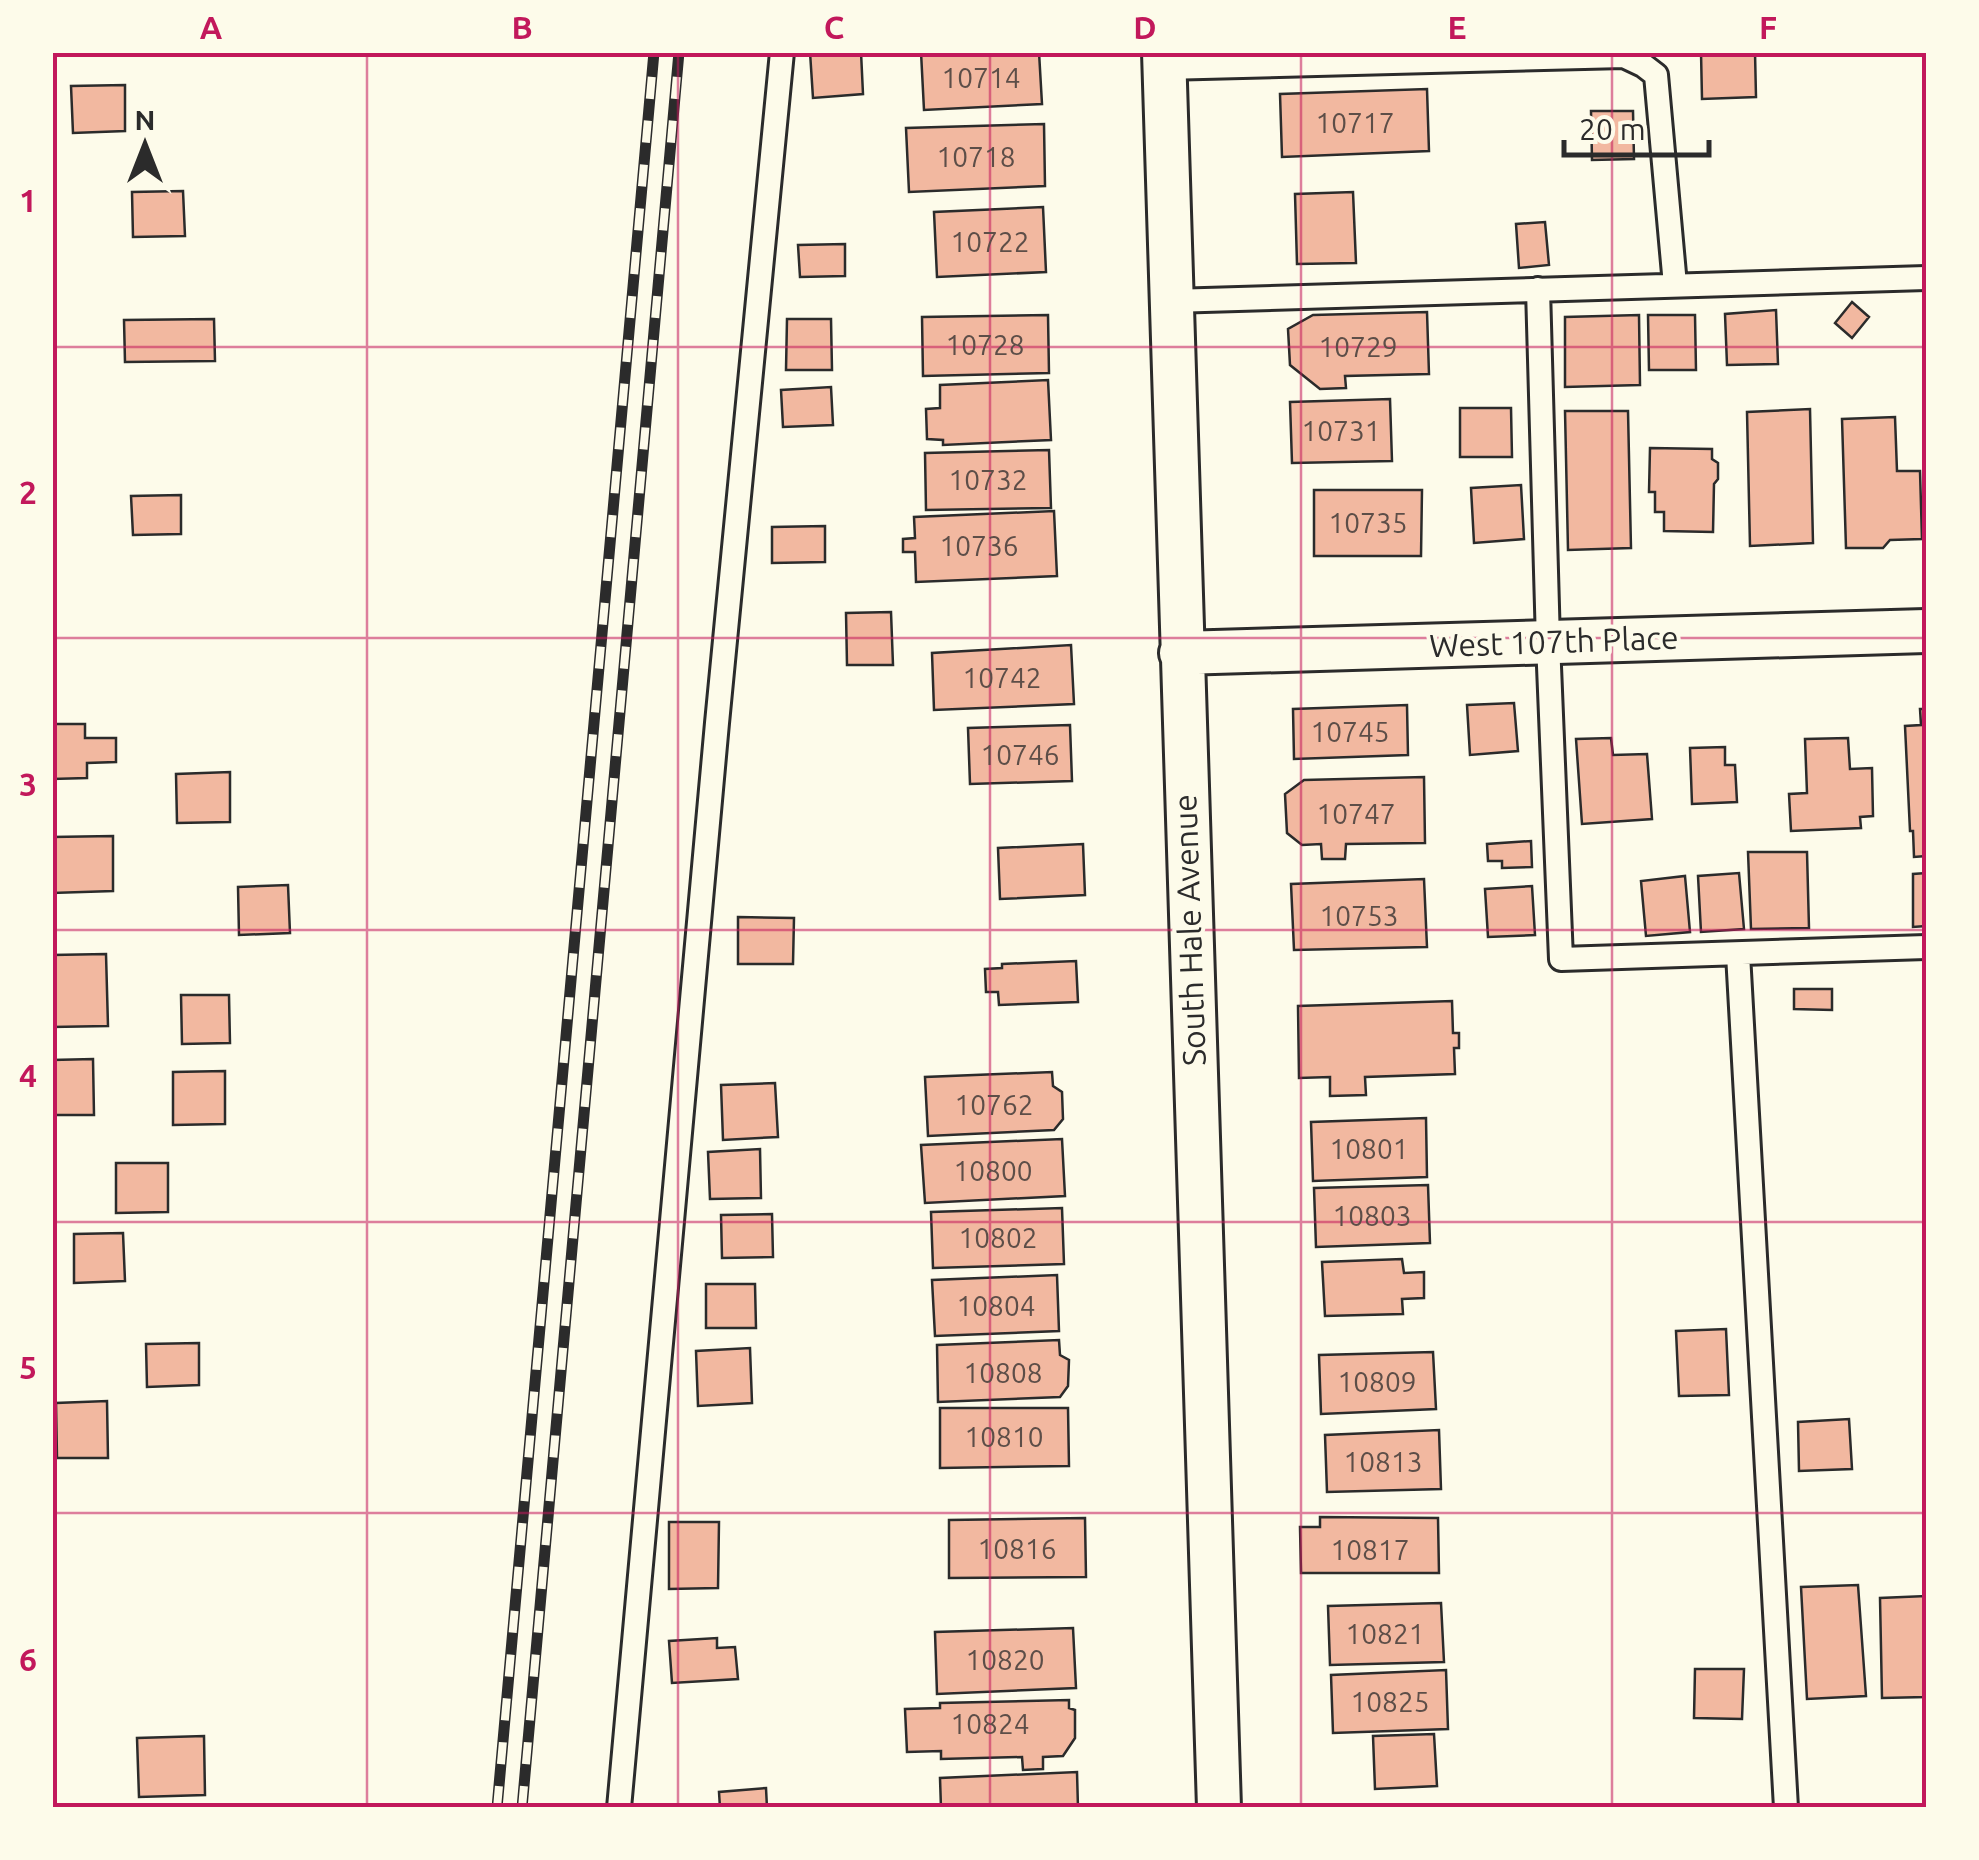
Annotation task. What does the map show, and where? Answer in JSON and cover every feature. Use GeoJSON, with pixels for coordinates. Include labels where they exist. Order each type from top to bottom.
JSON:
{"type":"FeatureCollection","features":[{"type":"Feature","properties":{"kind":"street","name":"South Hale Avenue"},"geometry":{"type":"LineString","coordinates":[[1164,60],[1219,1808]]}},
{"type":"Feature","properties":{"kind":"street","name":"West 107th Place"},"geometry":{"type":"LineString","coordinates":[[1181,653],[1926,631]]}},
{"type":"Feature","properties":{"kind":"lane"},"geometry":{"type":"LineString","coordinates":[[619,1808],[716,723],[782,52]]}},
{"type":"Feature","properties":{"kind":"lane"},"geometry":{"type":"LineString","coordinates":[[1164,60],[1624,56],[1643,64],[1656,75],[1675,286]]}},
{"type":"Feature","properties":{"kind":"lane"},"geometry":{"type":"LineString","coordinates":[[1171,301],[1926,278]]}},
{"type":"Feature","properties":{"kind":"lane"},"geometry":{"type":"LineString","coordinates":[[1538,290],[1560,959],[1926,947]]}},
{"type":"Feature","properties":{"kind":"lane"},"geometry":{"type":"LineString","coordinates":[[1738,954],[1786,1808]]}},
{"type":"Feature","properties":{"kind":"building"},"geometry":{"type":"Polygon","coordinates":[[[810,52],[861,52],[863,94],[813,98],[810,52]]]}},
{"type":"Feature","properties":{"kind":"building"},"geometry":{"type":"Polygon","coordinates":[[[921,52],[1039,52],[1042,104],[924,110],[921,52]]]}},
{"type":"Feature","properties":{"kind":"building"},"geometry":{"type":"Polygon","coordinates":[[[1701,52],[1755,52],[1756,97],[1702,99],[1701,52]]]}},
{"type":"Feature","properties":{"kind":"building"},"geometry":{"type":"Polygon","coordinates":[[[125,85],[125,131],[73,133],[71,86],[125,85]]]}},
{"type":"Feature","properties":{"kind":"building"},"geometry":{"type":"Polygon","coordinates":[[[1427,89],[1429,151],[1282,157],[1280,94],[1427,89]]]}},
{"type":"Feature","properties":{"kind":"building"},"geometry":{"type":"Polygon","coordinates":[[[1591,111],[1633,111],[1634,159],[1592,160],[1591,111]]]}},
{"type":"Feature","properties":{"kind":"building"},"geometry":{"type":"Polygon","coordinates":[[[1044,124],[1045,186],[909,192],[906,128],[1044,124]]]}},
{"type":"Feature","properties":{"kind":"building"},"geometry":{"type":"Polygon","coordinates":[[[183,191],[185,236],[133,237],[132,192],[183,191]]]}},
{"type":"Feature","properties":{"kind":"building"},"geometry":{"type":"Polygon","coordinates":[[[1353,192],[1356,263],[1297,264],[1295,194],[1353,192]]]}},
{"type":"Feature","properties":{"kind":"building"},"geometry":{"type":"Polygon","coordinates":[[[1043,207],[1046,272],[937,277],[934,212],[1043,207]]]}},
{"type":"Feature","properties":{"kind":"building"},"geometry":{"type":"Polygon","coordinates":[[[1545,222],[1549,265],[1519,268],[1516,224],[1545,222]]]}},
{"type":"Feature","properties":{"kind":"building"},"geometry":{"type":"Polygon","coordinates":[[[845,244],[845,276],[800,277],[798,245],[845,244]]]}},
{"type":"Feature","properties":{"kind":"building"},"geometry":{"type":"Polygon","coordinates":[[[1852,302],[1869,317],[1852,338],[1835,323],[1852,302]]]}},
{"type":"Feature","properties":{"kind":"building"},"geometry":{"type":"Polygon","coordinates":[[[1776,310],[1778,364],[1727,365],[1725,314],[1776,310]]]}},
{"type":"Feature","properties":{"kind":"building"},"geometry":{"type":"Polygon","coordinates":[[[1427,312],[1429,374],[1345,376],[1346,388],[1320,389],[1290,365],[1288,329],[1313,315],[1427,312]]]}},
{"type":"Feature","properties":{"kind":"building"},"geometry":{"type":"Polygon","coordinates":[[[1048,315],[1049,373],[923,376],[922,317],[1048,315]]]}},
{"type":"Feature","properties":{"kind":"building"},"geometry":{"type":"Polygon","coordinates":[[[1639,315],[1640,385],[1565,387],[1565,317],[1639,315]]]}},
{"type":"Feature","properties":{"kind":"building"},"geometry":{"type":"Polygon","coordinates":[[[1648,315],[1695,315],[1696,370],[1649,370],[1648,315]]]}},
{"type":"Feature","properties":{"kind":"building"},"geometry":{"type":"Polygon","coordinates":[[[214,319],[215,361],[125,362],[124,320],[214,319]]]}},
{"type":"Feature","properties":{"kind":"building"},"geometry":{"type":"Polygon","coordinates":[[[787,319],[831,319],[832,370],[786,370],[787,319]]]}},
{"type":"Feature","properties":{"kind":"building"},"geometry":{"type":"Polygon","coordinates":[[[1048,380],[1051,440],[943,445],[943,440],[927,439],[926,409],[940,408],[940,385],[1048,380]]]}},
{"type":"Feature","properties":{"kind":"building"},"geometry":{"type":"Polygon","coordinates":[[[831,387],[833,425],[783,427],[781,390],[831,387]]]}},
{"type":"Feature","properties":{"kind":"building"},"geometry":{"type":"Polygon","coordinates":[[[1390,399],[1392,461],[1292,463],[1290,402],[1390,399]]]}},
{"type":"Feature","properties":{"kind":"building"},"geometry":{"type":"Polygon","coordinates":[[[1460,408],[1511,408],[1512,457],[1460,457],[1460,408]]]}},
{"type":"Feature","properties":{"kind":"building"},"geometry":{"type":"Polygon","coordinates":[[[1810,409],[1813,543],[1750,546],[1747,412],[1810,409]]]}},
{"type":"Feature","properties":{"kind":"building"},"geometry":{"type":"Polygon","coordinates":[[[1565,411],[1628,411],[1631,548],[1568,550],[1565,411]]]}},
{"type":"Feature","properties":{"kind":"building"},"geometry":{"type":"Polygon","coordinates":[[[1895,417],[1897,471],[1920,471],[1922,539],[1890,540],[1883,548],[1846,548],[1842,419],[1895,417]]]}},
{"type":"Feature","properties":{"kind":"building"},"geometry":{"type":"Polygon","coordinates":[[[1650,448],[1712,449],[1712,459],[1718,463],[1713,532],[1664,531],[1664,512],[1655,512],[1655,492],[1649,492],[1650,448]]]}},
{"type":"Feature","properties":{"kind":"building"},"geometry":{"type":"Polygon","coordinates":[[[1049,450],[1051,508],[926,510],[925,453],[1049,450]]]}},
{"type":"Feature","properties":{"kind":"building"},"geometry":{"type":"Polygon","coordinates":[[[1521,485],[1524,539],[1474,543],[1471,488],[1521,485]]]}},
{"type":"Feature","properties":{"kind":"building"},"geometry":{"type":"Polygon","coordinates":[[[1314,490],[1422,490],[1421,556],[1314,556],[1314,490]]]}},
{"type":"Feature","properties":{"kind":"building"},"geometry":{"type":"Polygon","coordinates":[[[181,495],[181,534],[133,535],[131,496],[181,495]]]}},
{"type":"Feature","properties":{"kind":"building"},"geometry":{"type":"Polygon","coordinates":[[[1054,511],[1057,576],[916,582],[915,552],[903,552],[903,539],[915,538],[914,517],[1054,511]]]}},
{"type":"Feature","properties":{"kind":"building"},"geometry":{"type":"Polygon","coordinates":[[[825,526],[825,562],[772,563],[772,527],[825,526]]]}},
{"type":"Feature","properties":{"kind":"building"},"geometry":{"type":"Polygon","coordinates":[[[891,612],[893,665],[847,665],[846,613],[891,612]]]}},
{"type":"Feature","properties":{"kind":"building"},"geometry":{"type":"Polygon","coordinates":[[[1071,645],[1074,704],[934,710],[932,653],[1071,645]]]}},
{"type":"Feature","properties":{"kind":"building"},"geometry":{"type":"Polygon","coordinates":[[[1514,703],[1518,751],[1470,755],[1467,705],[1514,703]]]}},
{"type":"Feature","properties":{"kind":"building"},"geometry":{"type":"Polygon","coordinates":[[[1407,705],[1408,755],[1294,759],[1293,709],[1407,705]]]}},
{"type":"Feature","properties":{"kind":"building"},"geometry":{"type":"Polygon","coordinates":[[[1920,709],[1926,709],[1926,856],[1914,857],[1905,726],[1921,725],[1920,709]]]}},
{"type":"Feature","properties":{"kind":"building"},"geometry":{"type":"Polygon","coordinates":[[[52,724],[85,724],[85,738],[116,738],[116,762],[87,763],[87,778],[52,779],[52,724]]]}},
{"type":"Feature","properties":{"kind":"building"},"geometry":{"type":"Polygon","coordinates":[[[1070,725],[1072,781],[970,784],[968,728],[1070,725]]]}},
{"type":"Feature","properties":{"kind":"building"},"geometry":{"type":"Polygon","coordinates":[[[1611,738],[1613,755],[1647,754],[1652,819],[1582,824],[1576,739],[1611,738]]]}},
{"type":"Feature","properties":{"kind":"building"},"geometry":{"type":"Polygon","coordinates":[[[1848,738],[1850,769],[1872,768],[1873,816],[1860,817],[1861,828],[1791,831],[1789,794],[1807,793],[1805,739],[1848,738]]]}},
{"type":"Feature","properties":{"kind":"building"},"geometry":{"type":"Polygon","coordinates":[[[1725,747],[1725,765],[1735,765],[1737,802],[1692,804],[1690,748],[1725,747]]]}},
{"type":"Feature","properties":{"kind":"building"},"geometry":{"type":"Polygon","coordinates":[[[230,772],[230,822],[177,823],[176,774],[230,772]]]}},
{"type":"Feature","properties":{"kind":"building"},"geometry":{"type":"Polygon","coordinates":[[[1424,777],[1425,843],[1346,844],[1345,859],[1322,859],[1321,844],[1302,845],[1287,833],[1285,794],[1304,780],[1424,777]]]}},
{"type":"Feature","properties":{"kind":"building"},"geometry":{"type":"Polygon","coordinates":[[[113,836],[113,891],[52,893],[52,837],[113,836]]]}},
{"type":"Feature","properties":{"kind":"building"},"geometry":{"type":"Polygon","coordinates":[[[1531,841],[1532,867],[1502,868],[1502,861],[1488,861],[1487,844],[1531,841]]]}},
{"type":"Feature","properties":{"kind":"building"},"geometry":{"type":"Polygon","coordinates":[[[1083,844],[1085,895],[1000,899],[998,848],[1083,844]]]}},
{"type":"Feature","properties":{"kind":"building"},"geometry":{"type":"Polygon","coordinates":[[[1748,852],[1807,852],[1809,928],[1751,929],[1748,852]]]}},
{"type":"Feature","properties":{"kind":"building"},"geometry":{"type":"Polygon","coordinates":[[[1739,873],[1744,929],[1701,932],[1698,876],[1739,873]]]}},
{"type":"Feature","properties":{"kind":"building"},"geometry":{"type":"Polygon","coordinates":[[[1926,873],[1926,926],[1913,927],[1913,874],[1926,873]]]}},
{"type":"Feature","properties":{"kind":"building"},"geometry":{"type":"Polygon","coordinates":[[[1685,876],[1690,932],[1646,936],[1641,881],[1685,876]]]}},
{"type":"Feature","properties":{"kind":"building"},"geometry":{"type":"Polygon","coordinates":[[[1424,879],[1427,947],[1294,950],[1291,884],[1424,879]]]}},
{"type":"Feature","properties":{"kind":"building"},"geometry":{"type":"Polygon","coordinates":[[[288,885],[290,933],[239,935],[238,887],[288,885]]]}},
{"type":"Feature","properties":{"kind":"building"},"geometry":{"type":"Polygon","coordinates":[[[1532,886],[1535,935],[1488,937],[1485,889],[1532,886]]]}},
{"type":"Feature","properties":{"kind":"building"},"geometry":{"type":"Polygon","coordinates":[[[738,917],[794,918],[793,964],[738,964],[738,917]]]}},
{"type":"Feature","properties":{"kind":"building"},"geometry":{"type":"Polygon","coordinates":[[[106,954],[108,1026],[52,1027],[52,955],[106,954]]]}},
{"type":"Feature","properties":{"kind":"building"},"geometry":{"type":"Polygon","coordinates":[[[1076,961],[1078,1002],[999,1005],[998,992],[986,992],[985,969],[1002,968],[1002,964],[1076,961]]]}},
{"type":"Feature","properties":{"kind":"building"},"geometry":{"type":"Polygon","coordinates":[[[1794,989],[1832,989],[1832,1010],[1794,1009],[1794,989]]]}},
{"type":"Feature","properties":{"kind":"building"},"geometry":{"type":"Polygon","coordinates":[[[181,995],[229,995],[230,1043],[182,1044],[181,995]]]}},
{"type":"Feature","properties":{"kind":"building"},"geometry":{"type":"Polygon","coordinates":[[[1452,1001],[1453,1033],[1459,1033],[1459,1048],[1454,1048],[1455,1074],[1365,1077],[1366,1095],[1330,1096],[1330,1077],[1299,1078],[1298,1006],[1452,1001]]]}},
{"type":"Feature","properties":{"kind":"building"},"geometry":{"type":"Polygon","coordinates":[[[93,1059],[94,1115],[52,1115],[52,1060],[93,1059]]]}},
{"type":"Feature","properties":{"kind":"building"},"geometry":{"type":"Polygon","coordinates":[[[225,1071],[225,1124],[173,1125],[173,1072],[225,1071]]]}},
{"type":"Feature","properties":{"kind":"building"},"geometry":{"type":"Polygon","coordinates":[[[1052,1072],[1053,1086],[1062,1092],[1063,1119],[1054,1130],[928,1136],[925,1077],[1052,1072]]]}},
{"type":"Feature","properties":{"kind":"building"},"geometry":{"type":"Polygon","coordinates":[[[775,1083],[778,1137],[723,1140],[721,1085],[775,1083]]]}},
{"type":"Feature","properties":{"kind":"building"},"geometry":{"type":"Polygon","coordinates":[[[1426,1118],[1427,1177],[1313,1181],[1311,1122],[1426,1118]]]}},
{"type":"Feature","properties":{"kind":"building"},"geometry":{"type":"Polygon","coordinates":[[[1062,1139],[1065,1196],[925,1203],[921,1145],[1062,1139]]]}},
{"type":"Feature","properties":{"kind":"building"},"geometry":{"type":"Polygon","coordinates":[[[760,1149],[761,1198],[710,1199],[708,1152],[760,1149]]]}},
{"type":"Feature","properties":{"kind":"building"},"geometry":{"type":"Polygon","coordinates":[[[116,1163],[168,1163],[168,1212],[116,1213],[116,1163]]]}},
{"type":"Feature","properties":{"kind":"building"},"geometry":{"type":"Polygon","coordinates":[[[1428,1185],[1430,1243],[1316,1247],[1314,1188],[1428,1185]]]}},
{"type":"Feature","properties":{"kind":"building"},"geometry":{"type":"Polygon","coordinates":[[[1062,1208],[1064,1264],[933,1268],[931,1212],[1062,1208]]]}},
{"type":"Feature","properties":{"kind":"building"},"geometry":{"type":"Polygon","coordinates":[[[772,1214],[773,1257],[722,1258],[721,1215],[772,1214]]]}},
{"type":"Feature","properties":{"kind":"building"},"geometry":{"type":"Polygon","coordinates":[[[123,1233],[125,1281],[74,1283],[74,1234],[123,1233]]]}},
{"type":"Feature","properties":{"kind":"building"},"geometry":{"type":"Polygon","coordinates":[[[1402,1259],[1404,1273],[1424,1272],[1424,1298],[1402,1299],[1403,1314],[1325,1316],[1322,1262],[1402,1259]]]}},
{"type":"Feature","properties":{"kind":"building"},"geometry":{"type":"Polygon","coordinates":[[[1057,1275],[1059,1331],[935,1336],[932,1280],[1057,1275]]]}},
{"type":"Feature","properties":{"kind":"building"},"geometry":{"type":"Polygon","coordinates":[[[706,1284],[755,1284],[756,1328],[706,1328],[706,1284]]]}},
{"type":"Feature","properties":{"kind":"building"},"geometry":{"type":"Polygon","coordinates":[[[1726,1329],[1729,1395],[1679,1396],[1676,1331],[1726,1329]]]}},
{"type":"Feature","properties":{"kind":"building"},"geometry":{"type":"Polygon","coordinates":[[[1059,1340],[1060,1355],[1069,1360],[1068,1386],[1060,1397],[938,1402],[937,1345],[1059,1340]]]}},
{"type":"Feature","properties":{"kind":"building"},"geometry":{"type":"Polygon","coordinates":[[[199,1343],[199,1385],[147,1387],[146,1344],[199,1343]]]}},
{"type":"Feature","properties":{"kind":"building"},"geometry":{"type":"Polygon","coordinates":[[[750,1348],[752,1403],[698,1406],[696,1351],[750,1348]]]}},
{"type":"Feature","properties":{"kind":"building"},"geometry":{"type":"Polygon","coordinates":[[[1433,1352],[1436,1409],[1321,1414],[1319,1355],[1433,1352]]]}},
{"type":"Feature","properties":{"kind":"building"},"geometry":{"type":"Polygon","coordinates":[[[107,1401],[108,1458],[57,1458],[56,1403],[107,1401]]]}},
{"type":"Feature","properties":{"kind":"building"},"geometry":{"type":"Polygon","coordinates":[[[940,1408],[1068,1408],[1069,1466],[940,1468],[940,1408]]]}},
{"type":"Feature","properties":{"kind":"building"},"geometry":{"type":"Polygon","coordinates":[[[1849,1419],[1852,1469],[1799,1471],[1798,1422],[1849,1419]]]}},
{"type":"Feature","properties":{"kind":"building"},"geometry":{"type":"Polygon","coordinates":[[[1439,1430],[1441,1489],[1327,1492],[1325,1435],[1439,1430]]]}},
{"type":"Feature","properties":{"kind":"building"},"geometry":{"type":"Polygon","coordinates":[[[1320,1517],[1438,1518],[1439,1573],[1301,1573],[1300,1527],[1320,1527],[1320,1517]]]}},
{"type":"Feature","properties":{"kind":"building"},"geometry":{"type":"Polygon","coordinates":[[[1085,1518],[1086,1577],[949,1578],[949,1520],[1085,1518]]]}},
{"type":"Feature","properties":{"kind":"building"},"geometry":{"type":"Polygon","coordinates":[[[669,1522],[719,1522],[718,1588],[669,1589],[669,1522]]]}},
{"type":"Feature","properties":{"kind":"building"},"geometry":{"type":"Polygon","coordinates":[[[1858,1585],[1866,1696],[1807,1699],[1801,1587],[1858,1585]]]}},
{"type":"Feature","properties":{"kind":"building"},"geometry":{"type":"Polygon","coordinates":[[[1926,1596],[1926,1697],[1882,1698],[1880,1598],[1926,1596]]]}},
{"type":"Feature","properties":{"kind":"building"},"geometry":{"type":"Polygon","coordinates":[[[1441,1603],[1444,1662],[1330,1665],[1328,1606],[1441,1603]]]}},
{"type":"Feature","properties":{"kind":"building"},"geometry":{"type":"Polygon","coordinates":[[[1073,1628],[1076,1688],[937,1694],[935,1632],[1073,1628]]]}},
{"type":"Feature","properties":{"kind":"building"},"geometry":{"type":"Polygon","coordinates":[[[717,1638],[717,1648],[735,1647],[738,1679],[672,1683],[669,1641],[717,1638]]]}},
{"type":"Feature","properties":{"kind":"building"},"geometry":{"type":"Polygon","coordinates":[[[1695,1669],[1744,1669],[1742,1719],[1694,1718],[1695,1669]]]}},
{"type":"Feature","properties":{"kind":"building"},"geometry":{"type":"Polygon","coordinates":[[[1446,1670],[1448,1729],[1333,1733],[1331,1675],[1446,1670]]]}},
{"type":"Feature","properties":{"kind":"building"},"geometry":{"type":"Polygon","coordinates":[[[1069,1700],[1069,1708],[1075,1710],[1075,1738],[1063,1756],[1043,1757],[1043,1769],[1023,1770],[1022,1757],[941,1759],[941,1751],[907,1752],[905,1709],[940,1708],[940,1703],[1069,1700]]]}},
{"type":"Feature","properties":{"kind":"building"},"geometry":{"type":"Polygon","coordinates":[[[1434,1734],[1437,1786],[1375,1789],[1373,1736],[1434,1734]]]}},
{"type":"Feature","properties":{"kind":"building"},"geometry":{"type":"Polygon","coordinates":[[[204,1736],[205,1795],[139,1797],[137,1738],[204,1736]]]}},
{"type":"Feature","properties":{"kind":"building"},"geometry":{"type":"Polygon","coordinates":[[[1077,1772],[1078,1808],[941,1808],[940,1778],[1077,1772]]]}},
{"type":"Feature","properties":{"kind":"building"},"geometry":{"type":"Polygon","coordinates":[[[766,1788],[767,1808],[720,1808],[719,1792],[766,1788]]]}},
{"type":"Feature","properties":{"kind":"railway"},"geometry":{"type":"LineString","coordinates":[[497,1808],[654,52]]}},
{"type":"Feature","properties":{"kind":"railway"},"geometry":{"type":"LineString","coordinates":[[522,1808],[679,52]]}}]}
